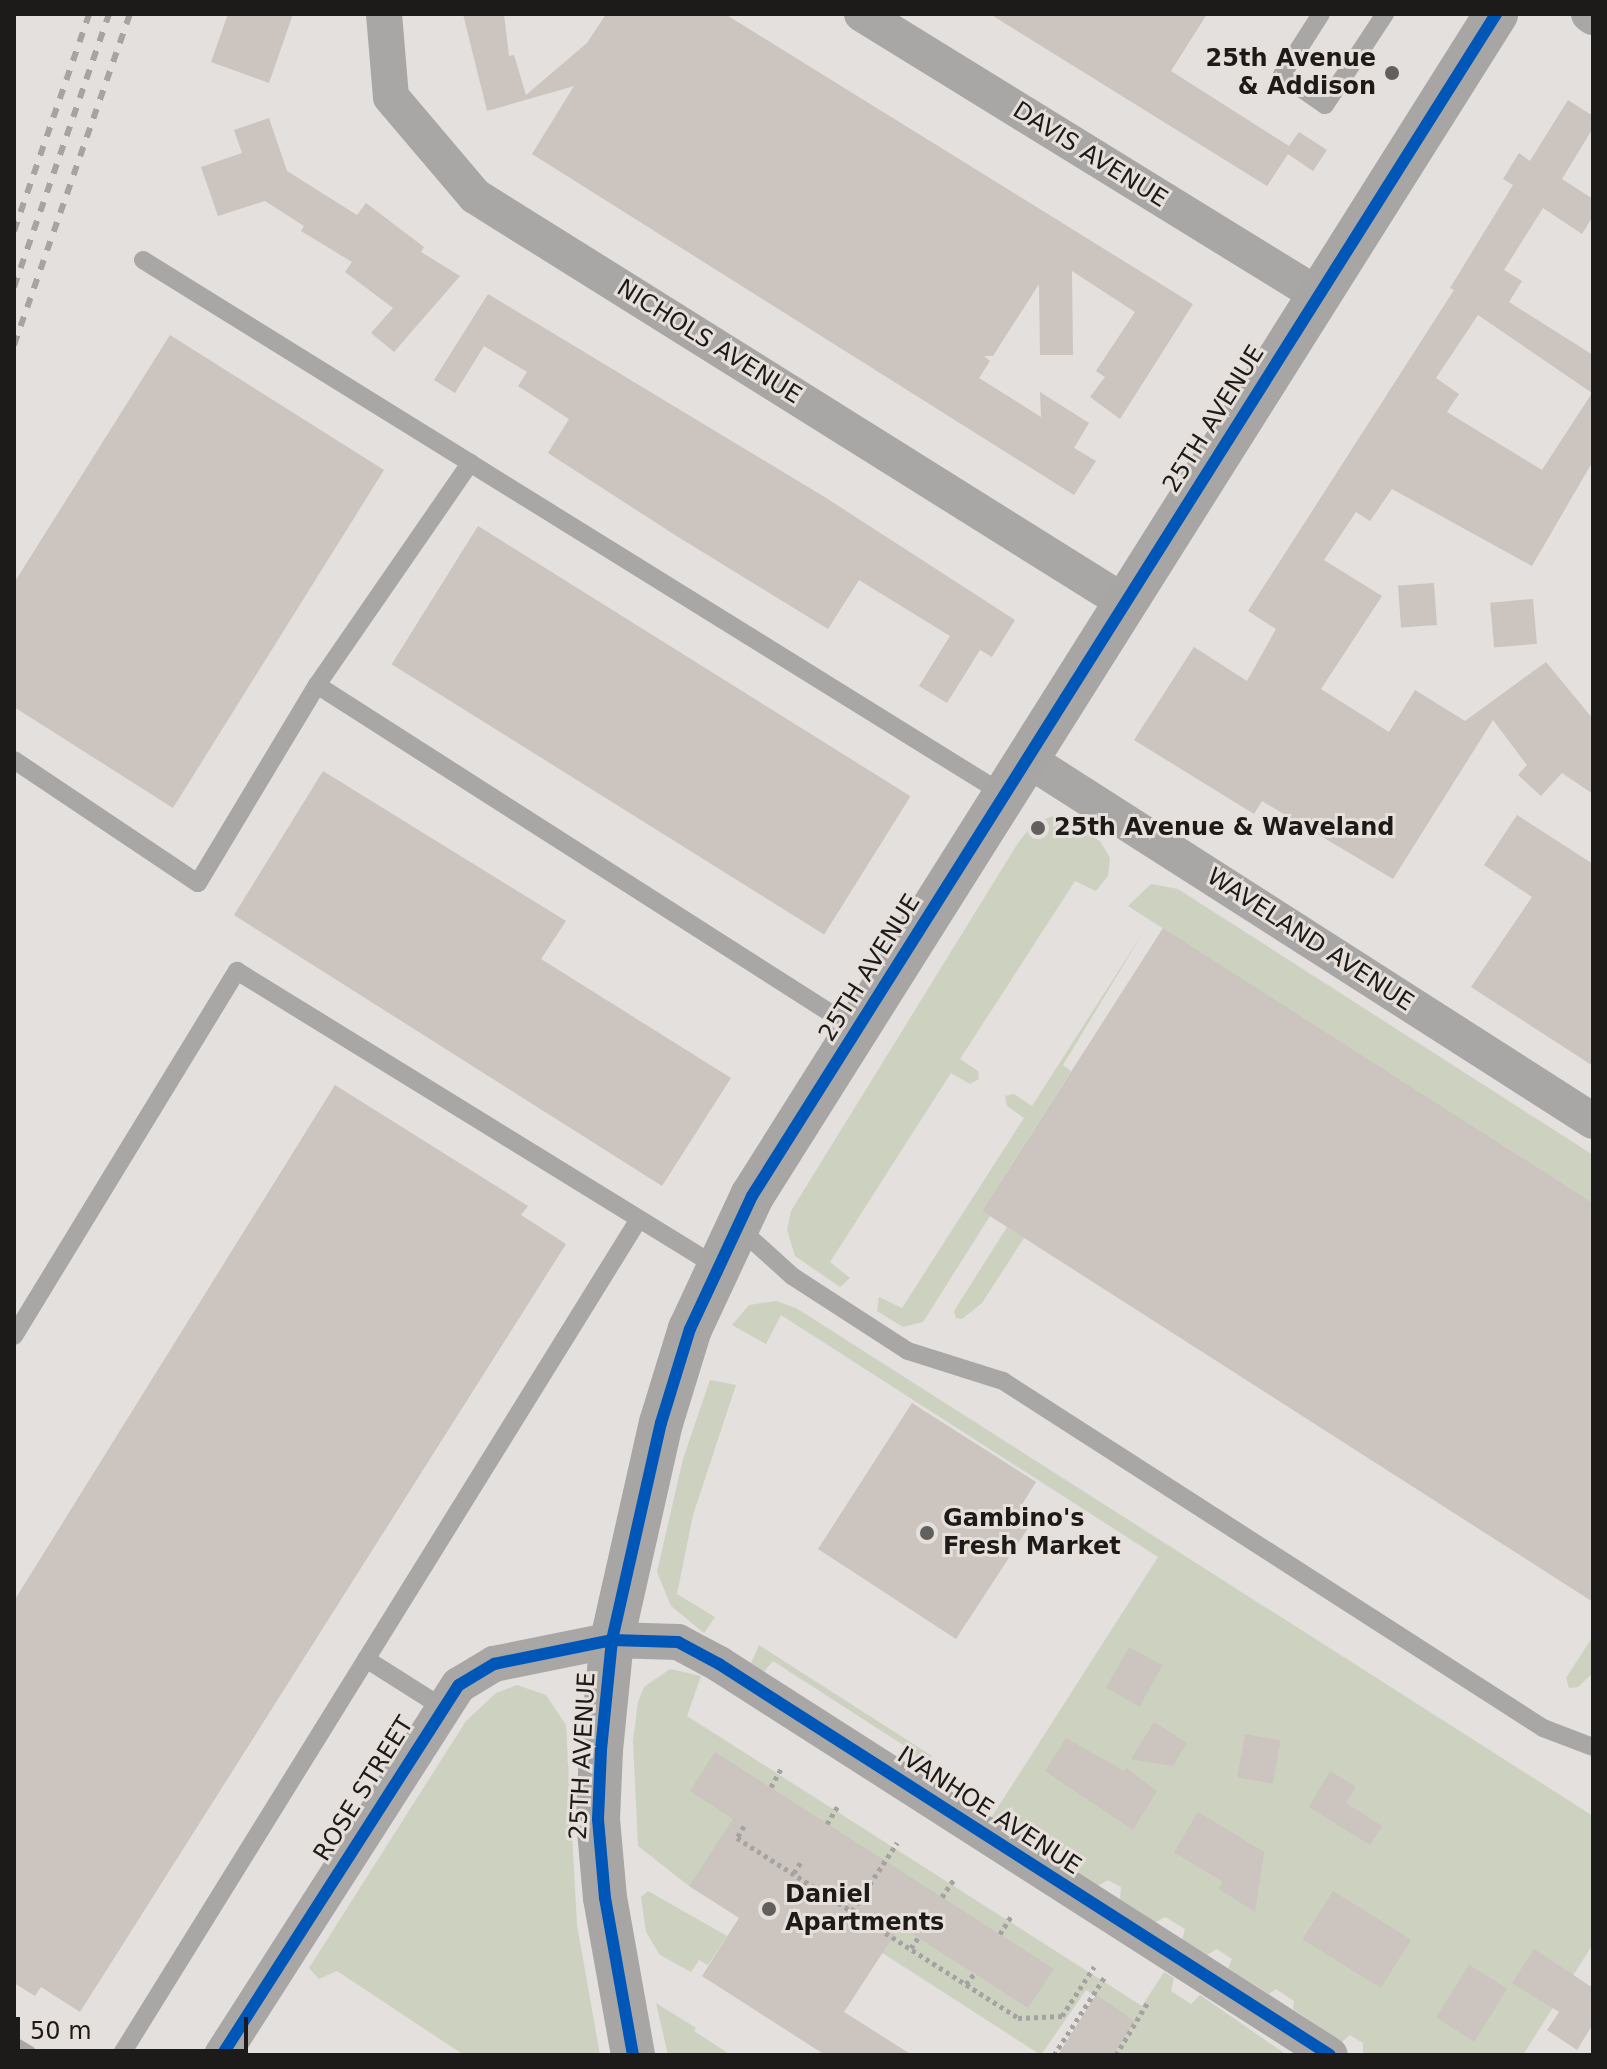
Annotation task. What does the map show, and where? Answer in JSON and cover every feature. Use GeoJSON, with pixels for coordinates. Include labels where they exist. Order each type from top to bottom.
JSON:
{"type":"FeatureCollection","features":[{"type":"Feature","properties":{"kind":"street","name":"NICHOLS AVENUE"},"geometry":{"type":"LineString","coordinates":[[384,14],[391,97],[475,196],[1124,602]]}},
{"type":"Feature","properties":{"kind":"street","name":"DAVIS AVENUE"},"geometry":{"type":"LineString","coordinates":[[862,14],[1318,295]]}},
{"type":"Feature","properties":{"kind":"street","name":"25TH AVENUE"},"geometry":{"type":"LineString","coordinates":[[633,2055],[605,1898],[598,1819],[612,1640],[661,1423],[690,1329],[738,1227],[857,1030],[1496,14]]}},
{"type":"Feature","properties":{"kind":"street","name":"WAVELAND AVENUE"},"geometry":{"type":"LineString","coordinates":[[1016,777],[1593,1121]]}},
{"type":"Feature","properties":{"kind":"street","name":"ROSE STREET"},"geometry":{"type":"LineString","coordinates":[[222,2055],[442,1707],[459,1685],[494,1664],[612,1640]]}},
{"type":"Feature","properties":{"kind":"street","name":"IVANHOE AVENUE"},"geometry":{"type":"LineString","coordinates":[[612,1640],[678,1642],[719,1664],[1330,2055]]}},
{"type":"Feature","properties":{"kind":"lane"},"geometry":{"type":"LineString","coordinates":[[1321,14],[1282,75],[1325,105],[1385,14]]}},
{"type":"Feature","properties":{"kind":"lane"},"geometry":{"type":"LineString","coordinates":[[143,260],[470,463],[1016,777]]}},
{"type":"Feature","properties":{"kind":"lane"},"geometry":{"type":"LineString","coordinates":[[14,760],[198,883],[317,685],[470,463]]}},
{"type":"Feature","properties":{"kind":"lane"},"geometry":{"type":"LineString","coordinates":[[317,685],[857,1030]]}},
{"type":"Feature","properties":{"kind":"lane"},"geometry":{"type":"LineString","coordinates":[[14,1336],[237,971],[719,1268]]}},
{"type":"Feature","properties":{"kind":"lane"},"geometry":{"type":"LineString","coordinates":[[121,2055],[639,1219]]}},
{"type":"Feature","properties":{"kind":"lane"},"geometry":{"type":"LineString","coordinates":[[738,1227],[792,1276],[908,1351],[1003,1381],[1543,1728],[1593,1747]]}},
{"type":"Feature","properties":{"kind":"lane"},"geometry":{"type":"LineString","coordinates":[[366,1659],[442,1707]]}},
{"type":"Feature","properties":{"kind":"lane"},"geometry":{"type":"LineString","coordinates":[[14,2046],[29,2055]]}},
{"type":"Feature","properties":{"kind":"path"},"geometry":{"type":"LineString","coordinates":[[771,1787],[781,1769]]}},
{"type":"Feature","properties":{"kind":"path"},"geometry":{"type":"LineString","coordinates":[[827,1824],[838,1806]]}},
{"type":"Feature","properties":{"kind":"path"},"geometry":{"type":"LineString","coordinates":[[744,1826],[737,1838],[1018,2018],[1062,2016],[1094,1967]]}},
{"type":"Feature","properties":{"kind":"path"},"geometry":{"type":"LineString","coordinates":[[852,1911],[897,1843]]}},
{"type":"Feature","properties":{"kind":"path"},"geometry":{"type":"LineString","coordinates":[[794,1873],[801,1862]]}},
{"type":"Feature","properties":{"kind":"path"},"geometry":{"type":"LineString","coordinates":[[942,1897],[954,1879]]}},
{"type":"Feature","properties":{"kind":"path"},"geometry":{"type":"LineString","coordinates":[[1000,1934],[1012,1915]]}},
{"type":"Feature","properties":{"kind":"path"},"geometry":{"type":"LineString","coordinates":[[911,1948],[918,1938]]}},
{"type":"Feature","properties":{"kind":"path"},"geometry":{"type":"LineString","coordinates":[[966,1984],[974,1974]]}},
{"type":"Feature","properties":{"kind":"path"},"geometry":{"type":"LineString","coordinates":[[1054,2055],[1106,1975]]}},
{"type":"Feature","properties":{"kind":"path"},"geometry":{"type":"LineString","coordinates":[[1116,2055],[1148,2002]]}},
{"type":"Feature","properties":{"kind":"green space"},"geometry":{"type":"Polygon","coordinates":[[[1053,816],[1100,841],[1110,858],[1108,876],[1096,891],[1075,881],[960,1059],[978,1071],[979,1079],[970,1084],[951,1073],[830,1262],[850,1278],[840,1287],[795,1256],[787,1230],[791,1211],[1018,843],[1033,824],[1053,816]]]}},
{"type":"Feature","properties":{"kind":"green space"},"geometry":{"type":"Polygon","coordinates":[[[1151,884],[1178,889],[1593,1155],[1593,1203],[1128,906],[1151,884]]]}},
{"type":"Feature","properties":{"kind":"green space"},"geometry":{"type":"Polygon","coordinates":[[[1144,931],[1063,1065],[1071,1071],[982,1211],[990,1216],[923,1322],[903,1327],[877,1311],[879,1297],[902,1308],[1024,1118],[1007,1106],[1005,1096],[1014,1094],[1032,1106],[1144,931]]]}},
{"type":"Feature","properties":{"kind":"green space"},"geometry":{"type":"Polygon","coordinates":[[[1007,1227],[1024,1238],[982,1303],[962,1319],[956,1318],[954,1311],[1007,1227]]]}},
{"type":"Feature","properties":{"kind":"green space"},"geometry":{"type":"Polygon","coordinates":[[[776,1301],[796,1308],[1593,1816],[1593,1944],[1523,2055],[1363,2055],[1363,2043],[1350,2035],[1342,2042],[1293,2009],[1294,2001],[1276,1989],[1269,1994],[1228,1968],[1232,1959],[1217,1949],[1207,1955],[1182,1940],[1185,1929],[1165,1917],[1154,1923],[1120,1899],[1121,1887],[1108,1880],[1097,1886],[1063,1864],[1064,1852],[1048,1843],[1038,1847],[991,1818],[1158,1557],[781,1315],[766,1344],[732,1325],[749,1305],[776,1301]]]}},
{"type":"Feature","properties":{"kind":"green space"},"geometry":{"type":"Polygon","coordinates":[[[710,1380],[736,1385],[693,1515],[677,1594],[715,1617],[704,1633],[671,1606],[657,1572],[683,1459],[710,1380]]]}},
{"type":"Feature","properties":{"kind":"green space"},"geometry":{"type":"Polygon","coordinates":[[[1593,1636],[1593,1673],[1578,1687],[1569,1688],[1566,1678],[1593,1636]]]}},
{"type":"Feature","properties":{"kind":"green space"},"geometry":{"type":"Polygon","coordinates":[[[759,1645],[932,1756],[918,1771],[905,1762],[911,1750],[773,1661],[764,1672],[751,1663],[759,1645]]]}},
{"type":"Feature","properties":{"kind":"green space"},"geometry":{"type":"Polygon","coordinates":[[[670,1669],[701,1676],[687,1716],[1142,2006],[1164,1972],[1174,1978],[1171,1991],[1191,2004],[1200,1995],[1287,2055],[1113,2055],[1135,2021],[1086,1990],[1041,2055],[716,1846],[689,1886],[638,1846],[633,1741],[638,1702],[644,1687],[670,1669]]]}},
{"type":"Feature","properties":{"kind":"green space"},"geometry":{"type":"Polygon","coordinates":[[[517,1685],[546,1695],[566,1725],[577,1925],[600,2055],[464,2055],[337,1971],[319,1979],[309,1968],[466,1721],[496,1693],[517,1685]]]}},
{"type":"Feature","properties":{"kind":"green space"},"geometry":{"type":"Polygon","coordinates":[[[648,1891],[727,1936],[708,1965],[699,1960],[691,1972],[660,1955],[646,1932],[641,1897],[648,1891]]]}},
{"type":"Feature","properties":{"kind":"green space"},"geometry":{"type":"Polygon","coordinates":[[[656,2003],[696,2028],[694,2031],[731,2055],[668,2055],[656,2003]]]}},
{"type":"Feature","properties":{"kind":"building"},"geometry":{"type":"Polygon","coordinates":[[[228,14],[293,14],[269,83],[211,62],[228,14]]]}},
{"type":"Feature","properties":{"kind":"building"},"geometry":{"type":"Polygon","coordinates":[[[463,14],[504,14],[509,56],[514,55],[526,95],[587,43],[606,14],[725,14],[1193,304],[1120,419],[1090,397],[1105,377],[1096,371],[1135,312],[1072,271],[1073,355],[1040,355],[1039,284],[993,356],[984,356],[990,361],[979,378],[1041,417],[1040,392],[1089,423],[1074,448],[1096,461],[1074,495],[532,154],[574,86],[487,111],[463,14]]]}},
{"type":"Feature","properties":{"kind":"building"},"geometry":{"type":"Polygon","coordinates":[[[990,14],[1207,14],[1171,71],[1289,146],[1299,132],[1327,150],[1313,171],[1288,154],[1267,186],[990,14]]]}},
{"type":"Feature","properties":{"kind":"building"},"geometry":{"type":"Polygon","coordinates":[[[1568,100],[1593,116],[1593,128],[1562,179],[1593,199],[1593,216],[1582,234],[1543,208],[1504,270],[1522,281],[1509,302],[1593,355],[1593,461],[1532,566],[1392,489],[1370,521],[1356,512],[1324,560],[1382,596],[1321,689],[1389,732],[1415,690],[1465,721],[1546,662],[1593,719],[1593,794],[1562,773],[1541,796],[1518,775],[1527,765],[1493,720],[1393,879],[1262,801],[1254,814],[1134,740],[1194,647],[1247,681],[1276,629],[1248,611],[1454,290],[1450,288],[1513,185],[1503,179],[1519,153],[1530,161],[1568,100]],[[1478,315],[1436,378],[1459,394],[1447,412],[1542,470],[1592,393],[1478,315]]]}},
{"type":"Feature","properties":{"kind":"building"},"geometry":{"type":"Polygon","coordinates":[[[269,118],[287,171],[357,215],[366,203],[424,247],[421,252],[460,276],[394,352],[371,333],[393,308],[345,272],[352,262],[301,231],[304,226],[265,201],[218,216],[201,167],[242,153],[234,130],[269,118]]]}},
{"type":"Feature","properties":{"kind":"building"},"geometry":{"type":"Polygon","coordinates":[[[488,294],[823,496],[1015,620],[992,657],[980,650],[947,703],[919,686],[950,636],[859,580],[828,629],[675,535],[548,453],[569,419],[518,386],[527,372],[484,346],[455,393],[434,380],[488,294]]]}},
{"type":"Feature","properties":{"kind":"building"},"geometry":{"type":"Polygon","coordinates":[[[170,335],[384,470],[173,808],[14,707],[14,583],[170,335]]]}},
{"type":"Feature","properties":{"kind":"building"},"geometry":{"type":"Polygon","coordinates":[[[478,526],[911,796],[824,934],[392,664],[478,526]]]}},
{"type":"Feature","properties":{"kind":"building"},"geometry":{"type":"Polygon","coordinates":[[[1434,583],[1437,625],[1401,627],[1398,586],[1434,583]]]}},
{"type":"Feature","properties":{"kind":"building"},"geometry":{"type":"Polygon","coordinates":[[[1533,599],[1537,644],[1494,648],[1490,603],[1533,599]]]}},
{"type":"Feature","properties":{"kind":"building"},"geometry":{"type":"Polygon","coordinates":[[[323,771],[566,921],[541,959],[731,1078],[662,1186],[234,915],[323,771]]]}},
{"type":"Feature","properties":{"kind":"building"},"geometry":{"type":"Polygon","coordinates":[[[1517,815],[1593,864],[1593,1066],[1471,987],[1532,897],[1484,865],[1517,815]]]}},
{"type":"Feature","properties":{"kind":"building"},"geometry":{"type":"Polygon","coordinates":[[[1163,928],[1593,1203],[1593,1602],[982,1211],[1163,928]]]}},
{"type":"Feature","properties":{"kind":"building"},"geometry":{"type":"Polygon","coordinates":[[[335,1085],[528,1206],[521,1215],[566,1244],[80,2012],[41,1987],[35,1996],[14,1983],[14,1601],[335,1085]]]}},
{"type":"Feature","properties":{"kind":"building","name":"Gambino's Fresh Market"},"geometry":{"type":"Polygon","coordinates":[[[912,1403],[1036,1482],[1021,1506],[1036,1516],[956,1639],[818,1549],[912,1403]]]}},
{"type":"Feature","properties":{"kind":"building"},"geometry":{"type":"Polygon","coordinates":[[[1129,1647],[1162,1665],[1139,1707],[1106,1688],[1129,1647]]]}},
{"type":"Feature","properties":{"kind":"building"},"geometry":{"type":"Polygon","coordinates":[[[1154,1722],[1187,1743],[1173,1766],[1131,1759],[1154,1722]]]}},
{"type":"Feature","properties":{"kind":"building"},"geometry":{"type":"Polygon","coordinates":[[[1245,1734],[1280,1740],[1273,1784],[1237,1777],[1245,1734]]]}},
{"type":"Feature","properties":{"kind":"building"},"geometry":{"type":"Polygon","coordinates":[[[1066,1738],[1124,1771],[1126,1768],[1157,1791],[1133,1830],[1045,1771],[1066,1738]]]}},
{"type":"Feature","properties":{"kind":"building"},"geometry":{"type":"Polygon","coordinates":[[[715,1752],[1054,1969],[1028,2008],[900,1926],[844,2012],[912,2055],[825,2055],[702,1976],[739,1918],[689,1886],[733,1819],[690,1791],[715,1752]]]}},
{"type":"Feature","properties":{"kind":"building"},"geometry":{"type":"Polygon","coordinates":[[[1330,1771],[1356,1787],[1346,1803],[1382,1826],[1370,1845],[1309,1807],[1330,1771]]]}},
{"type":"Feature","properties":{"kind":"building"},"geometry":{"type":"Polygon","coordinates":[[[1198,1812],[1264,1852],[1255,1912],[1219,1889],[1223,1882],[1174,1852],[1198,1812]]]}},
{"type":"Feature","properties":{"kind":"building"},"geometry":{"type":"Polygon","coordinates":[[[1333,1891],[1411,1940],[1381,1988],[1303,1939],[1333,1891]]]}},
{"type":"Feature","properties":{"kind":"building"},"geometry":{"type":"Polygon","coordinates":[[[1534,1949],[1593,1988],[1593,2024],[1577,2050],[1547,2030],[1559,2012],[1512,1983],[1534,1949]]]}},
{"type":"Feature","properties":{"kind":"building"},"geometry":{"type":"Polygon","coordinates":[[[1469,1965],[1507,1989],[1474,2041],[1436,2018],[1469,1965]]]}},
{"type":"Feature","properties":{"kind":"building"},"geometry":{"type":"Polygon","coordinates":[[[1096,1995],[1135,2021],[1113,2055],[1058,2055],[1096,1995]]]}},
{"type":"Feature","properties":{"kind":"railway"},"geometry":{"type":"LineString","coordinates":[[14,231],[89,14]]}},
{"type":"Feature","properties":{"kind":"railway"},"geometry":{"type":"LineString","coordinates":[[14,287],[109,14]]}},
{"type":"Feature","properties":{"kind":"railway"},"geometry":{"type":"LineString","coordinates":[[14,345],[130,14]]}},
{"type":"Feature","properties":{"kind":"cycle path"},"geometry":{"type":"LineString","coordinates":[[633,2055],[605,1898],[598,1819],[601,1750],[612,1640],[661,1423],[690,1329],[752,1196],[1496,14]]}},
{"type":"Feature","properties":{"kind":"cycle path"},"geometry":{"type":"LineString","coordinates":[[222,2055],[459,1685],[494,1664],[612,1640],[678,1642],[719,1664],[1330,2055]]}},
{"type":"Feature","properties":{"kind":"place","name":"25th Avenue & Addison"},"geometry":{"type":"Point","coordinates":[1392,73]}},
{"type":"Feature","properties":{"kind":"place","name":"25th Avenue & Waveland"},"geometry":{"type":"Point","coordinates":[1038,828]}},
{"type":"Feature","properties":{"kind":"place","name":"Gambino's Fresh Market"},"geometry":{"type":"Point","coordinates":[927,1533]}},
{"type":"Feature","properties":{"kind":"place","name":"Daniel Apartments"},"geometry":{"type":"Point","coordinates":[769,1909]}}]}
